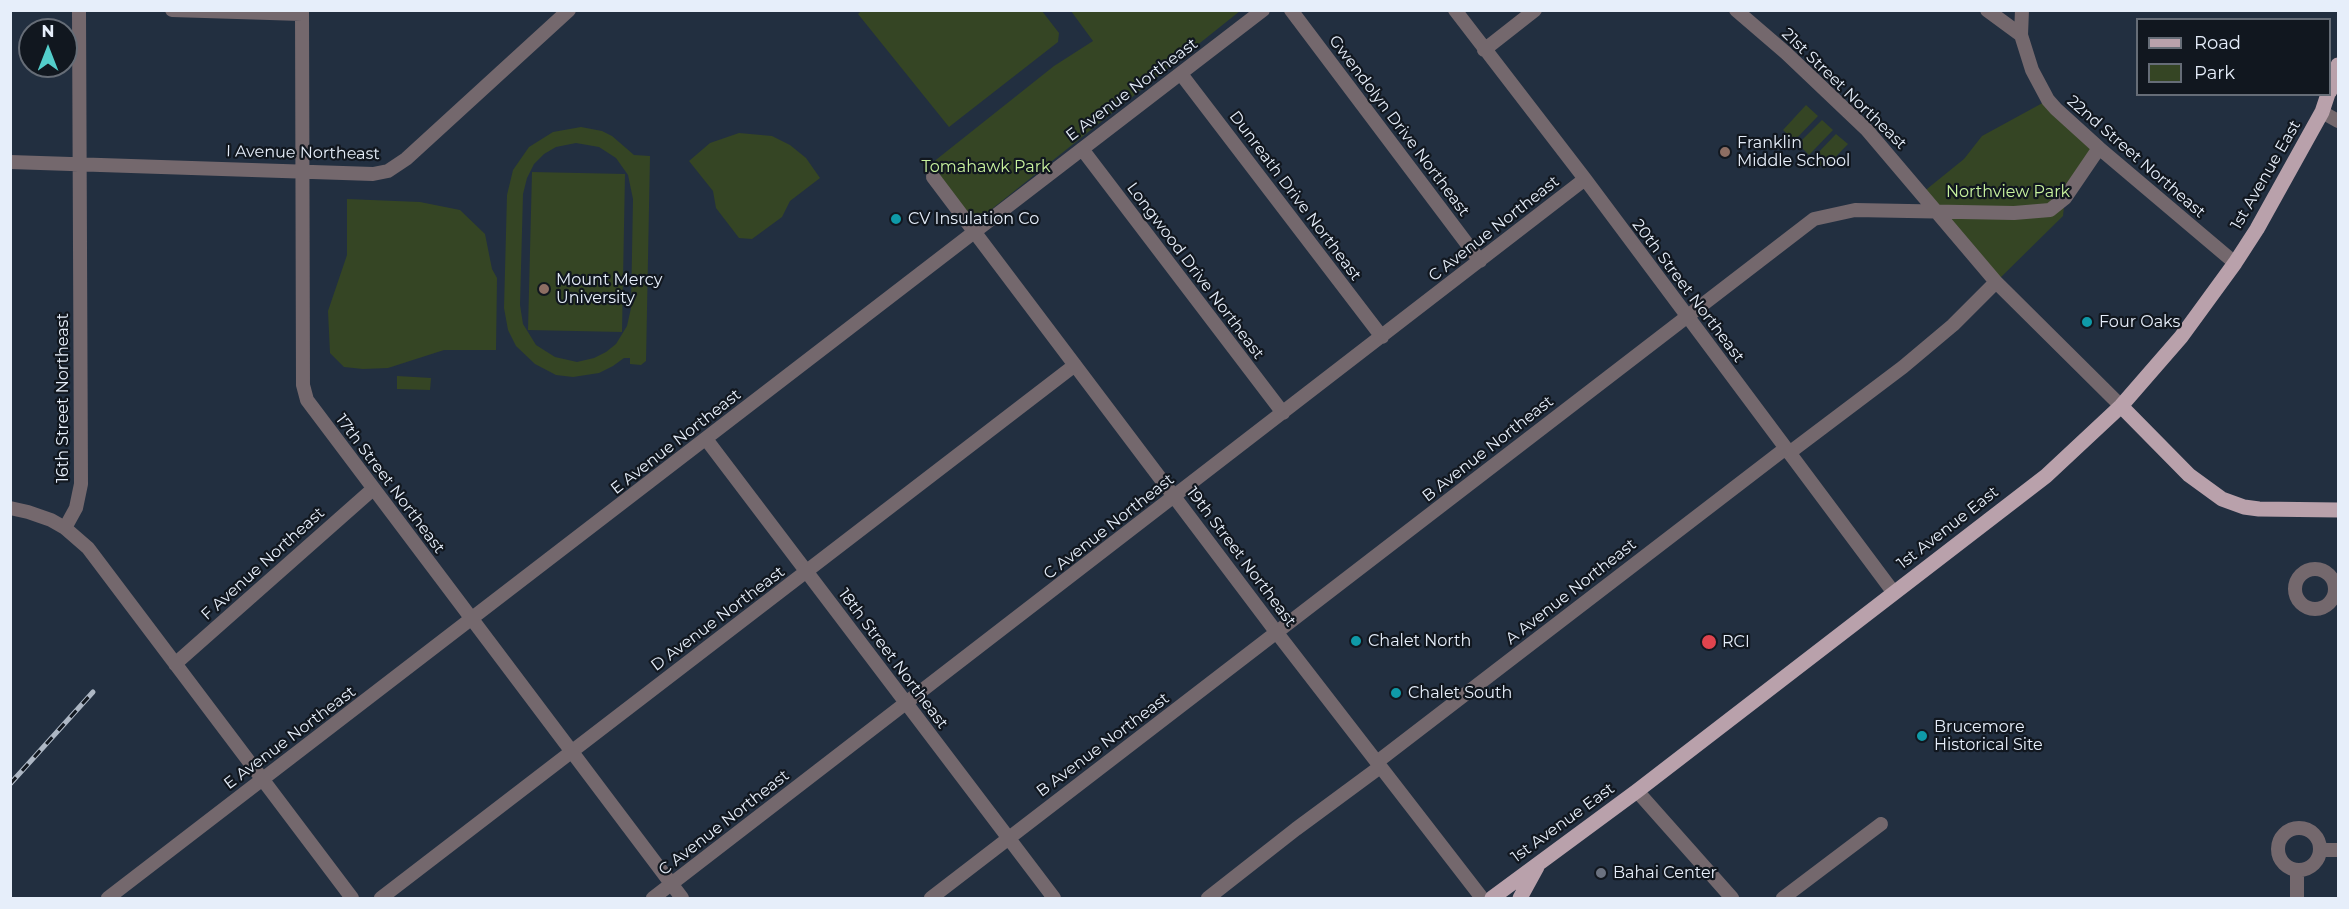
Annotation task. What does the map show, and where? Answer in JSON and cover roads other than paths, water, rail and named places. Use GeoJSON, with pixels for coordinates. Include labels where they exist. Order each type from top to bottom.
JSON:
{"type":"FeatureCollection","features":[{"type":"Feature","properties":{"kind":"main road","name":"1st Avenue East"},"geometry":{"type":"LineString","coordinates":[[2331,87],[2338,65]]}},
{"type":"Feature","properties":{"kind":"main road","name":"1st Avenue East"},"geometry":{"type":"LineString","coordinates":[[1492,898],[1637,792],[2046,476],[2121,406],[2181,337],[2235,263],[2322,112],[2328,96]]}},
{"type":"Feature","properties":{"kind":"main road"},"geometry":{"type":"LineString","coordinates":[[2121,406],[2189,475],[2222,499],[2244,507],[2259,509],[2338,510]]}},
{"type":"Feature","properties":{"kind":"main road"},"geometry":{"type":"LineString","coordinates":[[1520,898],[1540,862]]}},
{"type":"Feature","properties":{"kind":"street","name":"16th Street Northeast"},"geometry":{"type":"LineString","coordinates":[[65,528],[76,508],[81,484],[78,10]]}},
{"type":"Feature","properties":{"kind":"street"},"geometry":{"type":"LineString","coordinates":[[172,10],[302,12]]}},
{"type":"Feature","properties":{"kind":"street","name":"I Avenue Northeast"},"geometry":{"type":"LineString","coordinates":[[10,162],[373,174],[388,171],[569,10]]}},
{"type":"Feature","properties":{"kind":"street","name":"E Avenue Northeast"},"geometry":{"type":"LineString","coordinates":[[108,898],[1263,10]]}},
{"type":"Feature","properties":{"kind":"street","name":"Gwendolyn Drive Northeast"},"geometry":{"type":"LineString","coordinates":[[1291,10],[1480,261]]}},
{"type":"Feature","properties":{"kind":"street","name":"20th Street Northeast"},"geometry":{"type":"LineString","coordinates":[[1455,10],[1585,179],[1686,318],[1894,593]]}},
{"type":"Feature","properties":{"kind":"street"},"geometry":{"type":"LineString","coordinates":[[1484,50],[1535,10]]}},
{"type":"Feature","properties":{"kind":"street","name":"21st Street Northeast"},"geometry":{"type":"LineString","coordinates":[[1736,10],[1786,53],[1867,130],[1996,282],[2121,406]]}},
{"type":"Feature","properties":{"kind":"street"},"geometry":{"type":"LineString","coordinates":[[1987,10],[2021,35]]}},
{"type":"Feature","properties":{"kind":"street"},"geometry":{"type":"LineString","coordinates":[[2021,35],[2022,10]]}},
{"type":"Feature","properties":{"kind":"street","name":"17th Street Northeast"},"geometry":{"type":"LineString","coordinates":[[302,12],[303,385],[307,400],[682,898]]}},
{"type":"Feature","properties":{"kind":"street","name":"22nd Street Northeast"},"geometry":{"type":"LineString","coordinates":[[2021,35],[2032,70],[2048,100],[2098,148],[2235,263]]}},
{"type":"Feature","properties":{"kind":"street","name":"Dunreath Drive Northeast"},"geometry":{"type":"LineString","coordinates":[[1181,74],[1382,337]]}},
{"type":"Feature","properties":{"kind":"street"},"geometry":{"type":"LineString","coordinates":[[2322,112],[2338,122]]}},
{"type":"Feature","properties":{"kind":"street","name":"B Avenue Northeast"},"geometry":{"type":"LineString","coordinates":[[931,898],[1814,219],[1855,210],[2036,212],[2050,210],[2065,198],[2098,148]]}},
{"type":"Feature","properties":{"kind":"street","name":"Longwood Drive Northeast"},"geometry":{"type":"LineString","coordinates":[[1082,149],[1283,414]]}},
{"type":"Feature","properties":{"kind":"street","name":"19th Street Northeast"},"geometry":{"type":"LineString","coordinates":[[933,177],[1277,633],[1482,898]]}},
{"type":"Feature","properties":{"kind":"street","name":"C Avenue Northeast"},"geometry":{"type":"LineString","coordinates":[[652,898],[1176,497],[1585,179]]}},
{"type":"Feature","properties":{"kind":"street","name":"A Avenue Northeast"},"geometry":{"type":"LineString","coordinates":[[1208,898],[1787,450],[1903,367],[1953,325],[1996,282]]}},
{"type":"Feature","properties":{"kind":"street","name":"D Avenue Northeast"},"geometry":{"type":"LineString","coordinates":[[381,898],[807,573],[1075,364]]}},
{"type":"Feature","properties":{"kind":"street","name":"18th Street Northeast"},"geometry":{"type":"LineString","coordinates":[[706,439],[1054,898]]}},
{"type":"Feature","properties":{"kind":"street","name":"F Avenue Northeast"},"geometry":{"type":"LineString","coordinates":[[175,664],[373,489]]}},
{"type":"Feature","properties":{"kind":"street"},"geometry":{"type":"LineString","coordinates":[[10,508],[38,515],[65,528],[88,548],[352,898]]}},
{"type":"Feature","properties":{"kind":"street"},"geometry":{"type":"LineString","coordinates":[[1637,792],[1721,892],[1732,898]]}},
{"type":"Feature","properties":{"kind":"street"},"geometry":{"type":"LineString","coordinates":[[1783,898],[1881,824]]}},
{"type":"Feature","properties":{"kind":"street"},"geometry":{"type":"LineString","coordinates":[[2297,828],[2313,833],[2320,850],[2313,864],[2297,870],[2282,861],[2278,853],[2278,844],[2288,830],[2297,828]]}},
{"type":"Feature","properties":{"kind":"street"},"geometry":{"type":"LineString","coordinates":[[2320,850],[2338,850]]}},
{"type":"Feature","properties":{"kind":"street"},"geometry":{"type":"LineString","coordinates":[[2297,870],[2297,898]]}},
{"type":"Feature","properties":{"kind":"railway"},"geometry":{"type":"LineString","coordinates":[[10,784],[93,692]]}},
{"type":"Feature","properties":{"kind":"place","name":"Franklin Middle School"},"geometry":{"type":"Point","coordinates":[1725,152]}},
{"type":"Feature","properties":{"kind":"place","name":"CV Insulation Co"},"geometry":{"type":"Point","coordinates":[896,219]}},
{"type":"Feature","properties":{"kind":"place","name":"Mount Mercy University"},"geometry":{"type":"Point","coordinates":[544,289]}},
{"type":"Feature","properties":{"kind":"place","name":"Four Oaks"},"geometry":{"type":"Point","coordinates":[2087,322]}},
{"type":"Feature","properties":{"kind":"place","name":"Chalet North"},"geometry":{"type":"Point","coordinates":[1356,641]}},
{"type":"Feature","properties":{"kind":"place","name":"RCI"},"geometry":{"type":"Point","coordinates":[1709,642]}},
{"type":"Feature","properties":{"kind":"place","name":"Chalet South"},"geometry":{"type":"Point","coordinates":[1396,693]}},
{"type":"Feature","properties":{"kind":"place","name":"Brucemore Historical Site"},"geometry":{"type":"Point","coordinates":[1922,736]}},
{"type":"Feature","properties":{"kind":"place","name":"Bahai Center"},"geometry":{"type":"Point","coordinates":[1601,873]}},
{"type":"Feature","properties":{"kind":"park label","name":"Tomahawk Park"},"geometry":{"type":"Point","coordinates":[986,167]}},
{"type":"Feature","properties":{"kind":"park label","name":"Northview Park"},"geometry":{"type":"Point","coordinates":[2008,192]}}]}
